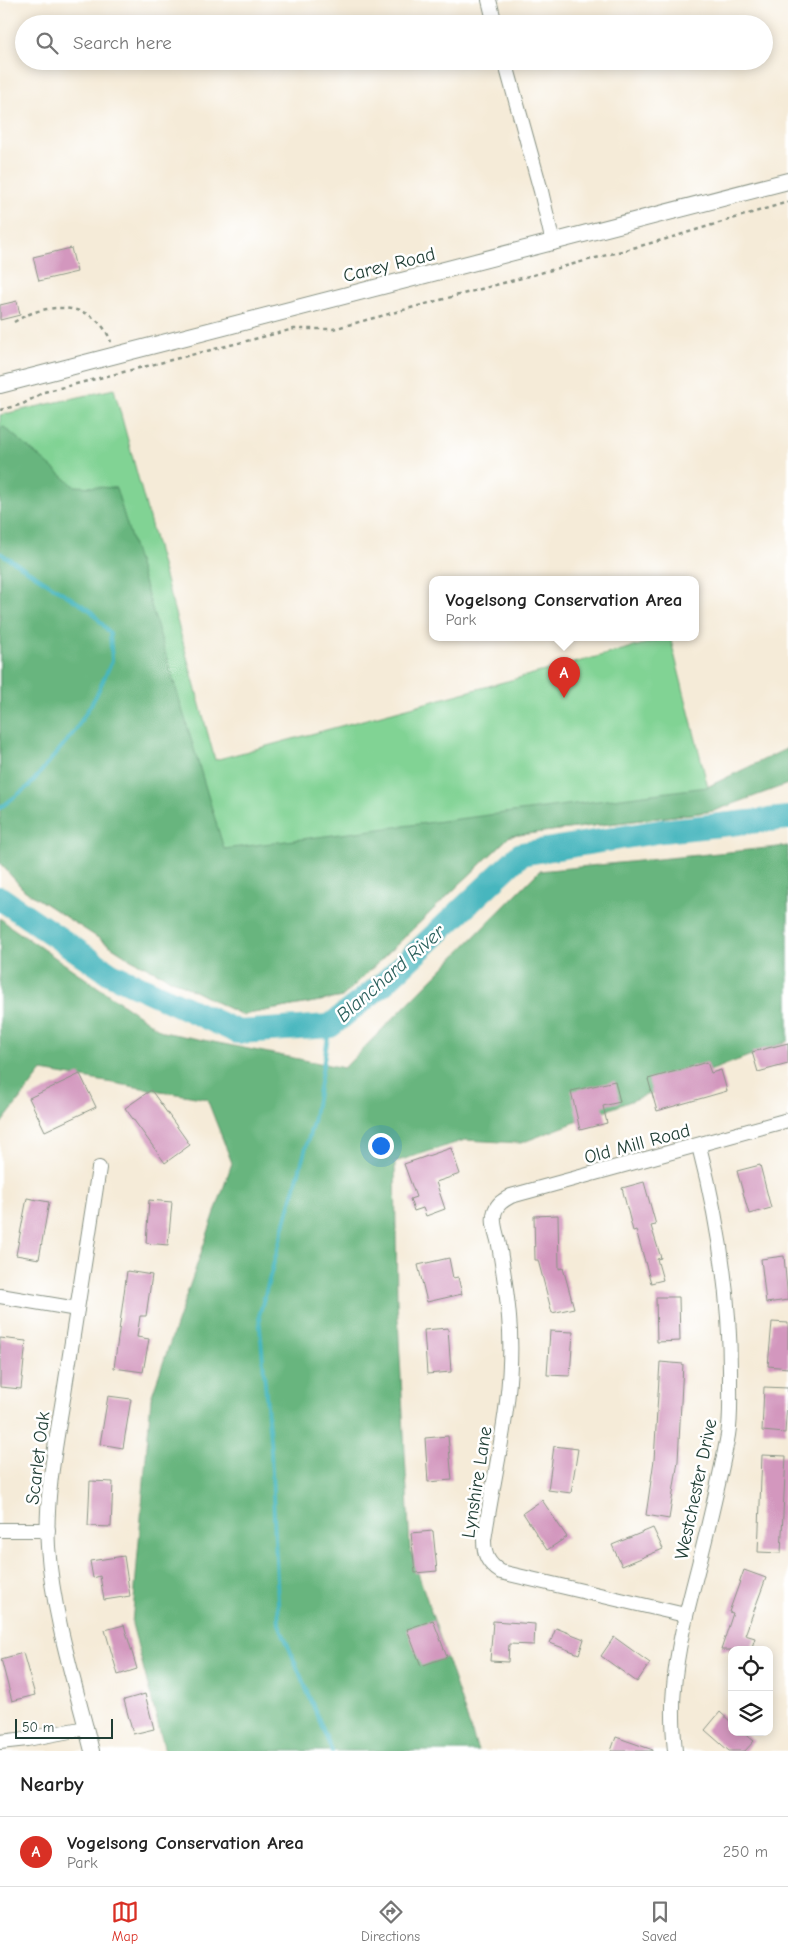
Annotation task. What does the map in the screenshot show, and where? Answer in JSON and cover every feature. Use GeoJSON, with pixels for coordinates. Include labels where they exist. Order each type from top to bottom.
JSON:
{"type":"FeatureCollection","features":[{"type":"Feature","properties":{"kind":"main road","name":"Carey Road"},"geometry":{"type":"LineString","coordinates":[[0,385],[788,181]]}},
{"type":"Feature","properties":{"kind":"street"},"geometry":{"type":"LineString","coordinates":[[489,0],[493,15]]}},
{"type":"Feature","properties":{"kind":"street"},"geometry":{"type":"LineString","coordinates":[[508,70],[553,243]]}},
{"type":"Feature","properties":{"kind":"street","name":"Old Mill Road"},"geometry":{"type":"LineString","coordinates":[[498,1205],[511,1196],[699,1146],[788,1120]]}},
{"type":"Feature","properties":{"kind":"street","name":"Westchester Drive"},"geometry":{"type":"LineString","coordinates":[[675,1751],[674,1686],[686,1615],[714,1507],[725,1451],[730,1412],[730,1343],[726,1285],[709,1188],[699,1146]]}},
{"type":"Feature","properties":{"kind":"street","name":"Scarlet Oak"},"geometry":{"type":"LineString","coordinates":[[92,1751],[62,1634],[53,1586],[48,1530],[54,1458],[99,1168]]}},
{"type":"Feature","properties":{"kind":"street","name":"Lynshire Lane"},"geometry":{"type":"LineString","coordinates":[[498,1205],[494,1217],[510,1318],[510,1392],[484,1540],[487,1559],[492,1567],[501,1572],[686,1615]]}},
{"type":"Feature","properties":{"kind":"street"},"geometry":{"type":"LineString","coordinates":[[0,1296],[77,1309]]}},
{"type":"Feature","properties":{"kind":"street"},"geometry":{"type":"LineString","coordinates":[[0,1530],[48,1530]]}},
{"type":"Feature","properties":{"kind":"street"},"geometry":{"type":"LineString","coordinates":[[0,1742],[27,1740],[86,1728]]}},
{"type":"Feature","properties":{"kind":"path"},"geometry":{"type":"LineString","coordinates":[[0,410],[23,404],[44,392],[294,329],[333,329],[666,239],[788,202]]}},
{"type":"Feature","properties":{"kind":"path"},"geometry":{"type":"LineString","coordinates":[[14,322],[36,312],[55,308],[78,310],[92,316],[106,329],[115,355]]}},
{"type":"Feature","properties":{"kind":"green space"},"geometry":{"type":"Polygon","coordinates":[[[114,389],[215,760],[655,641],[671,641],[714,811],[510,836],[342,997],[242,1015],[131,959],[24,890],[0,863],[0,415],[114,389]]]}},
{"type":"Feature","properties":{"kind":"green space"},"geometry":{"type":"Polygon","coordinates":[[[4,427],[74,486],[116,488],[224,849],[707,787],[788,748],[788,784],[714,811],[510,836],[342,997],[242,1015],[131,959],[24,890],[0,863],[0,428],[4,427]]]}},
{"type":"Feature","properties":{"kind":"green space"},"geometry":{"type":"Polygon","coordinates":[[[788,846],[788,1041],[521,1143],[465,1140],[395,1162],[397,1300],[410,1549],[478,1751],[165,1751],[132,1624],[151,1398],[232,1163],[207,1099],[42,1071],[0,1125],[0,918],[163,1032],[344,1068],[539,871],[788,846]]]}},
{"type":"Feature","properties":{"kind":"building"},"geometry":{"type":"Polygon","coordinates":[[[71,248],[77,272],[39,281],[33,257],[71,248]]]}},
{"type":"Feature","properties":{"kind":"building"},"geometry":{"type":"Polygon","coordinates":[[[17,301],[20,315],[0,320],[0,305],[17,301]]]}},
{"type":"Feature","properties":{"kind":"building"},"geometry":{"type":"Polygon","coordinates":[[[788,1043],[788,1064],[758,1072],[752,1052],[788,1043]]]}},
{"type":"Feature","properties":{"kind":"building"},"geometry":{"type":"Polygon","coordinates":[[[707,1062],[711,1073],[721,1070],[727,1091],[657,1111],[648,1079],[707,1062]]]}},
{"type":"Feature","properties":{"kind":"building"},"geometry":{"type":"Polygon","coordinates":[[[80,1074],[96,1107],[45,1131],[29,1098],[80,1074]]]}},
{"type":"Feature","properties":{"kind":"building"},"geometry":{"type":"Polygon","coordinates":[[[615,1081],[620,1102],[603,1106],[607,1123],[580,1130],[571,1091],[615,1081]]]}},
{"type":"Feature","properties":{"kind":"building"},"geometry":{"type":"Polygon","coordinates":[[[151,1090],[190,1145],[165,1163],[125,1108],[151,1090]]]}},
{"type":"Feature","properties":{"kind":"building"},"geometry":{"type":"Polygon","coordinates":[[[451,1148],[460,1174],[436,1182],[445,1209],[426,1216],[423,1208],[414,1211],[410,1199],[416,1197],[404,1164],[451,1148]]]}},
{"type":"Feature","properties":{"kind":"building"},"geometry":{"type":"Polygon","coordinates":[[[760,1165],[771,1208],[749,1214],[737,1171],[760,1165]]]}},
{"type":"Feature","properties":{"kind":"building"},"geometry":{"type":"Polygon","coordinates":[[[644,1182],[656,1225],[651,1226],[661,1258],[657,1259],[663,1280],[651,1283],[636,1230],[633,1231],[622,1188],[644,1182]]]}},
{"type":"Feature","properties":{"kind":"building"},"geometry":{"type":"Polygon","coordinates":[[[27,1198],[49,1202],[39,1259],[16,1255],[27,1198]]]}},
{"type":"Feature","properties":{"kind":"building"},"geometry":{"type":"Polygon","coordinates":[[[149,1200],[172,1202],[168,1245],[146,1243],[149,1200]]]}},
{"type":"Feature","properties":{"kind":"building"},"geometry":{"type":"Polygon","coordinates":[[[558,1215],[559,1269],[563,1268],[574,1308],[552,1313],[538,1260],[535,1260],[534,1216],[558,1215]]]}},
{"type":"Feature","properties":{"kind":"building"},"geometry":{"type":"Polygon","coordinates":[[[784,1256],[788,1300],[766,1303],[761,1259],[784,1256]]]}},
{"type":"Feature","properties":{"kind":"building"},"geometry":{"type":"Polygon","coordinates":[[[449,1258],[453,1278],[458,1277],[462,1294],[427,1302],[418,1265],[449,1258]]]}},
{"type":"Feature","properties":{"kind":"building"},"geometry":{"type":"Polygon","coordinates":[[[127,1271],[152,1275],[146,1316],[140,1316],[137,1337],[149,1339],[143,1372],[114,1368],[127,1271]]]}},
{"type":"Feature","properties":{"kind":"building"},"geometry":{"type":"Polygon","coordinates":[[[656,1297],[679,1297],[680,1341],[657,1342],[656,1297]]]}},
{"type":"Feature","properties":{"kind":"building"},"geometry":{"type":"Polygon","coordinates":[[[772,1322],[788,1323],[788,1368],[768,1366],[772,1322]]]}},
{"type":"Feature","properties":{"kind":"building"},"geometry":{"type":"Polygon","coordinates":[[[448,1328],[451,1372],[427,1374],[424,1330],[448,1328]]]}},
{"type":"Feature","properties":{"kind":"building"},"geometry":{"type":"Polygon","coordinates":[[[550,1331],[573,1332],[570,1376],[547,1375],[550,1331]]]}},
{"type":"Feature","properties":{"kind":"building"},"geometry":{"type":"Polygon","coordinates":[[[0,1338],[26,1341],[21,1389],[0,1387],[0,1338]]]}},
{"type":"Feature","properties":{"kind":"building"},"geometry":{"type":"Polygon","coordinates":[[[660,1362],[683,1364],[678,1461],[669,1519],[646,1515],[654,1460],[660,1362]]]}},
{"type":"Feature","properties":{"kind":"building"},"geometry":{"type":"Polygon","coordinates":[[[764,1387],[788,1388],[785,1433],[762,1431],[764,1387]]]}},
{"type":"Feature","properties":{"kind":"building"},"geometry":{"type":"Polygon","coordinates":[[[108,1396],[131,1399],[123,1448],[100,1444],[108,1396]]]}},
{"type":"Feature","properties":{"kind":"building"},"geometry":{"type":"Polygon","coordinates":[[[448,1436],[452,1480],[428,1482],[425,1438],[448,1436]]]}},
{"type":"Feature","properties":{"kind":"building"},"geometry":{"type":"Polygon","coordinates":[[[554,1446],[578,1449],[571,1493],[548,1490],[554,1446]]]}},
{"type":"Feature","properties":{"kind":"building"},"geometry":{"type":"Polygon","coordinates":[[[762,1455],[786,1456],[781,1553],[758,1552],[762,1455]]]}},
{"type":"Feature","properties":{"kind":"building"},"geometry":{"type":"Polygon","coordinates":[[[90,1481],[113,1482],[111,1527],[88,1526],[90,1481]]]}},
{"type":"Feature","properties":{"kind":"building"},"geometry":{"type":"Polygon","coordinates":[[[542,1500],[567,1537],[547,1550],[523,1513],[542,1500]]]}},
{"type":"Feature","properties":{"kind":"building"},"geometry":{"type":"Polygon","coordinates":[[[653,1528],[663,1549],[622,1566],[612,1545],[653,1528]]]}},
{"type":"Feature","properties":{"kind":"building"},"geometry":{"type":"Polygon","coordinates":[[[433,1531],[437,1571],[415,1573],[411,1533],[433,1531]]]}},
{"type":"Feature","properties":{"kind":"building"},"geometry":{"type":"Polygon","coordinates":[[[124,1556],[130,1596],[104,1600],[100,1576],[93,1578],[90,1561],[124,1556]]]}},
{"type":"Feature","properties":{"kind":"building"},"geometry":{"type":"Polygon","coordinates":[[[744,1570],[766,1578],[745,1635],[755,1638],[752,1646],[728,1646],[728,1650],[721,1650],[733,1613],[729,1612],[744,1570]]]}},
{"type":"Feature","properties":{"kind":"building"},"geometry":{"type":"Polygon","coordinates":[[[433,1620],[447,1657],[421,1666],[407,1629],[433,1620]]]}},
{"type":"Feature","properties":{"kind":"building"},"geometry":{"type":"Polygon","coordinates":[[[493,1621],[535,1624],[534,1645],[509,1644],[508,1662],[490,1661],[493,1621]]]}},
{"type":"Feature","properties":{"kind":"building"},"geometry":{"type":"Polygon","coordinates":[[[124,1625],[137,1669],[118,1675],[105,1630],[124,1625]]]}},
{"type":"Feature","properties":{"kind":"building"},"geometry":{"type":"Polygon","coordinates":[[[556,1628],[584,1639],[579,1654],[550,1643],[556,1628]]]}},
{"type":"Feature","properties":{"kind":"building"},"geometry":{"type":"Polygon","coordinates":[[[614,1637],[650,1663],[637,1682],[601,1656],[614,1637]]]}},
{"type":"Feature","properties":{"kind":"building"},"geometry":{"type":"Polygon","coordinates":[[[23,1653],[35,1695],[12,1701],[1,1659],[23,1653]]]}},
{"type":"Feature","properties":{"kind":"building"},"geometry":{"type":"Polygon","coordinates":[[[145,1694],[154,1729],[133,1734],[124,1700],[145,1694]]]}},
{"type":"Feature","properties":{"kind":"building"},"geometry":{"type":"Polygon","coordinates":[[[720,1712],[728,1719],[728,1736],[748,1736],[754,1741],[745,1751],[729,1751],[705,1730],[720,1712]]]}},
{"type":"Feature","properties":{"kind":"building"},"geometry":{"type":"Polygon","coordinates":[[[616,1737],[653,1750],[653,1751],[611,1751],[616,1737]]]}},
{"type":"Feature","properties":{"kind":"waterway"},"geometry":{"type":"LineString","coordinates":[[0,553],[91,611],[110,633],[112,661],[96,696],[75,731],[29,786],[0,808]]}},
{"type":"Feature","properties":{"kind":"waterway","name":"Blanchard River"},"geometry":{"type":"LineString","coordinates":[[0,898],[111,974],[238,1032],[330,1026],[383,984],[521,854],[662,831],[788,818]]}},
{"type":"Feature","properties":{"kind":"waterway"},"geometry":{"type":"LineString","coordinates":[[330,1026],[313,1122],[259,1316],[271,1451],[279,1624],[332,1751]]}},
{"type":"Feature","properties":{"kind":"place","name":"Vogelsong Conservation Area"},"geometry":{"type":"Point","coordinates":[564,698]}}]}
